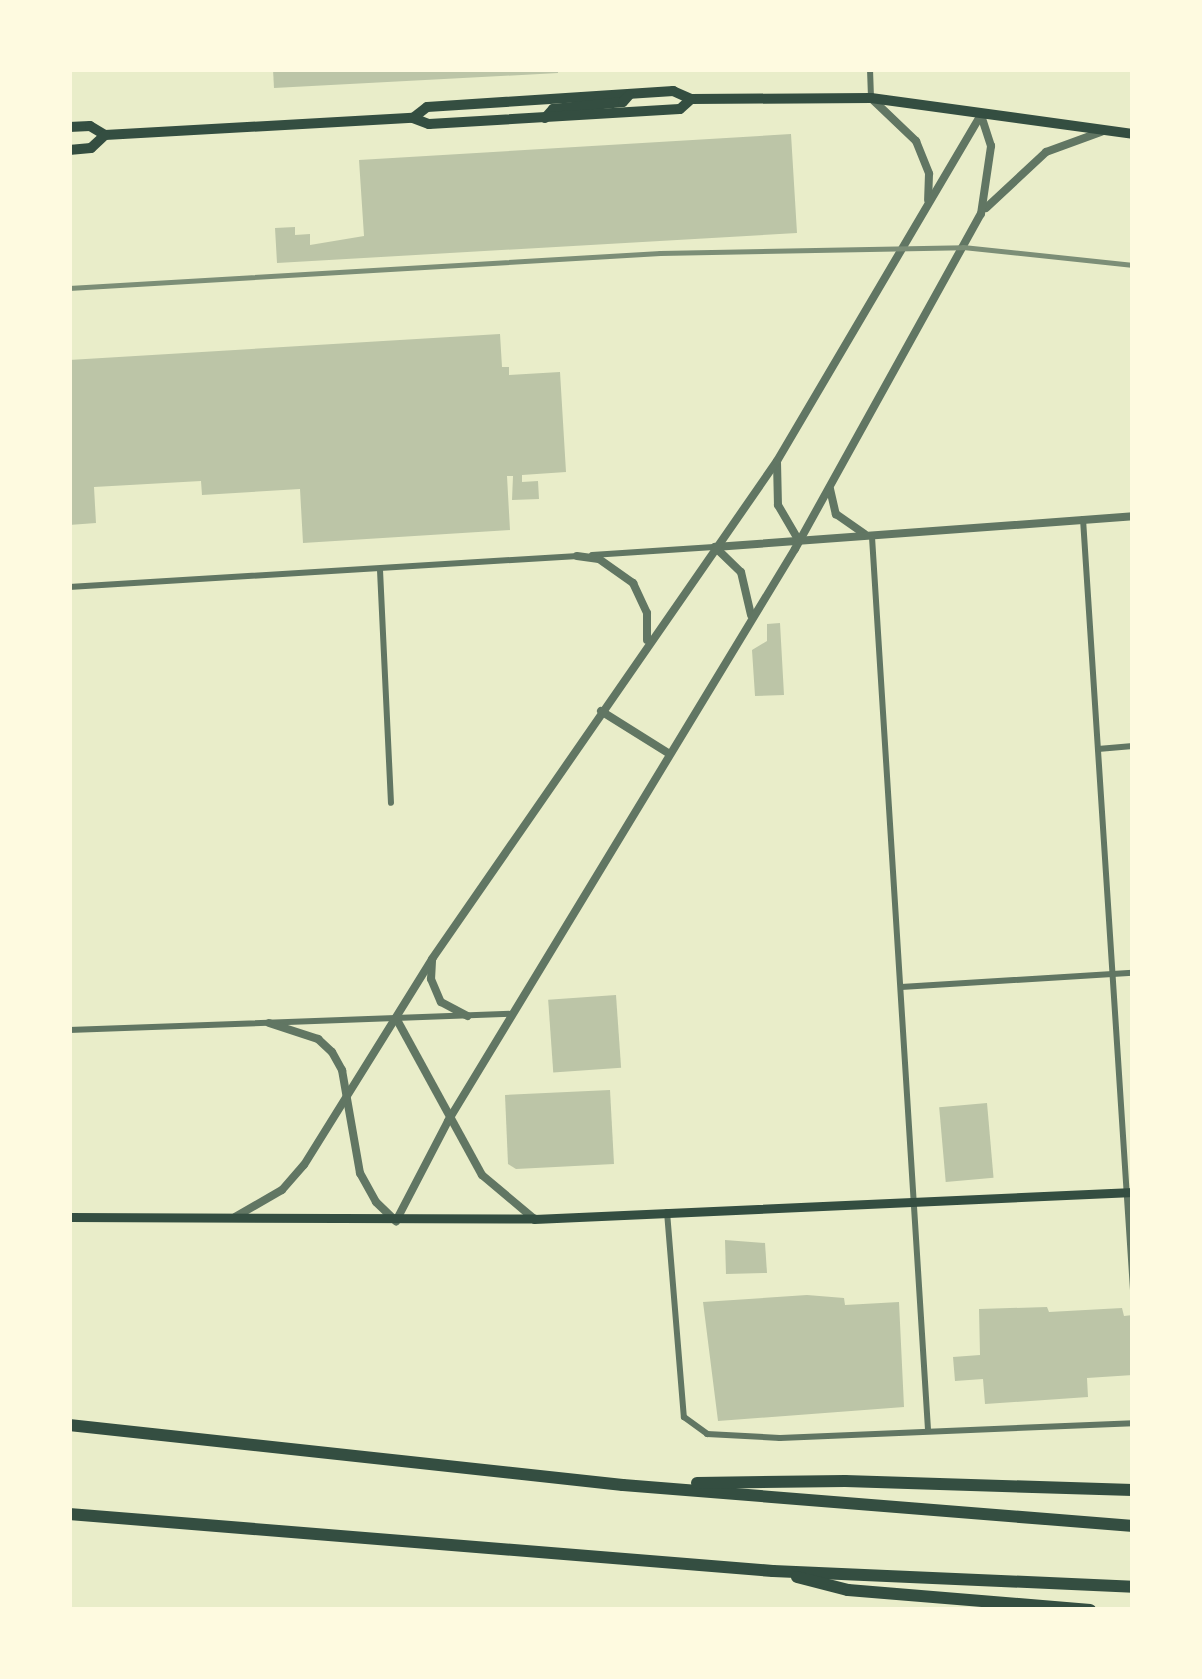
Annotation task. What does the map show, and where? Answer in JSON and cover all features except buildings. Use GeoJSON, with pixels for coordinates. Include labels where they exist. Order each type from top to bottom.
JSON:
{"type":"FeatureCollection","features":[{"type":"Feature","properties":{"kind":"highway"},"geometry":{"type":"LineString","coordinates":[[69,1425],[623,1485],[1133,1526]]}},
{"type":"Feature","properties":{"kind":"highway"},"geometry":{"type":"LineString","coordinates":[[623,1485],[845,1481],[1133,1490]]}},
{"type":"Feature","properties":{"kind":"highway"},"geometry":{"type":"LineString","coordinates":[[69,1514],[773,1571],[1133,1587]]}},
{"type":"Feature","properties":{"kind":"highway"},"geometry":{"type":"LineString","coordinates":[[773,1571],[848,1590],[1090,1610]]}},
{"type":"Feature","properties":{"kind":"main road"},"geometry":{"type":"LineString","coordinates":[[413,118],[427,107],[673,91],[691,99],[871,98],[1133,134]]}},
{"type":"Feature","properties":{"kind":"main road"},"geometry":{"type":"LineString","coordinates":[[545,118],[553,109],[623,102],[629,95]]}},
{"type":"Feature","properties":{"kind":"main road"},"geometry":{"type":"LineString","coordinates":[[69,127],[90,126],[105,135],[413,118],[429,124],[680,109],[691,99]]}},
{"type":"Feature","properties":{"kind":"main road"},"geometry":{"type":"LineString","coordinates":[[69,149],[91,148],[105,135]]}},
{"type":"Feature","properties":{"kind":"main road"},"geometry":{"type":"LineString","coordinates":[[69,1217],[534,1219],[1130,1192]]}},
{"type":"Feature","properties":{"kind":"street"},"geometry":{"type":"LineString","coordinates":[[870,69],[871,98],[916,141],[929,174],[928,206]]}},
{"type":"Feature","properties":{"kind":"street"},"geometry":{"type":"LineString","coordinates":[[232,1218],[282,1190],[304,1165],[432,959],[777,461],[981,116]]}},
{"type":"Feature","properties":{"kind":"street"},"geometry":{"type":"LineString","coordinates":[[981,116],[991,146],[982,214]]}},
{"type":"Feature","properties":{"kind":"street"},"geometry":{"type":"LineString","coordinates":[[269,1022],[318,1039],[332,1052],[360,1173],[376,1202],[396,1221],[448,1121],[751,614],[799,542],[982,214],[1006,184],[1046,152],[1102,131]]}},
{"type":"Feature","properties":{"kind":"street"},"geometry":{"type":"LineString","coordinates":[[777,461],[778,505],[799,542]]}},
{"type":"Feature","properties":{"kind":"street"},"geometry":{"type":"LineString","coordinates":[[830,484],[836,514],[872,537]]}},
{"type":"Feature","properties":{"kind":"street"},"geometry":{"type":"LineString","coordinates":[[69,586],[380,570],[1133,516]]}},
{"type":"Feature","properties":{"kind":"street"},"geometry":{"type":"LineString","coordinates":[[1083,519],[1133,1290]]}},
{"type":"Feature","properties":{"kind":"street"},"geometry":{"type":"LineString","coordinates":[[872,537],[928,1430]]}},
{"type":"Feature","properties":{"kind":"street"},"geometry":{"type":"LineString","coordinates":[[714,547],[741,572],[751,614]]}},
{"type":"Feature","properties":{"kind":"street"},"geometry":{"type":"LineString","coordinates":[[577,556],[599,560],[633,583],[647,613],[646,645]]}},
{"type":"Feature","properties":{"kind":"street"},"geometry":{"type":"LineString","coordinates":[[380,570],[391,803]]}},
{"type":"Feature","properties":{"kind":"street"},"geometry":{"type":"LineString","coordinates":[[601,711],[668,753]]}},
{"type":"Feature","properties":{"kind":"street"},"geometry":{"type":"LineString","coordinates":[[1098,748],[1133,746]]}},
{"type":"Feature","properties":{"kind":"street"},"geometry":{"type":"LineString","coordinates":[[432,959],[431,979],[441,1002],[467,1016]]}},
{"type":"Feature","properties":{"kind":"street"},"geometry":{"type":"LineString","coordinates":[[901,987],[1133,973]]}},
{"type":"Feature","properties":{"kind":"street"},"geometry":{"type":"LineString","coordinates":[[69,1030],[513,1014]]}},
{"type":"Feature","properties":{"kind":"street"},"geometry":{"type":"LineString","coordinates":[[396,1018],[448,1121],[482,1175],[534,1219]]}},
{"type":"Feature","properties":{"kind":"street"},"geometry":{"type":"LineString","coordinates":[[667,1212],[684,1417],[707,1434],[780,1438],[1133,1423]]}},
{"type":"Feature","properties":{"kind":"railway"},"geometry":{"type":"LineString","coordinates":[[69,288],[660,253],[963,247],[1133,265]]}}]}
